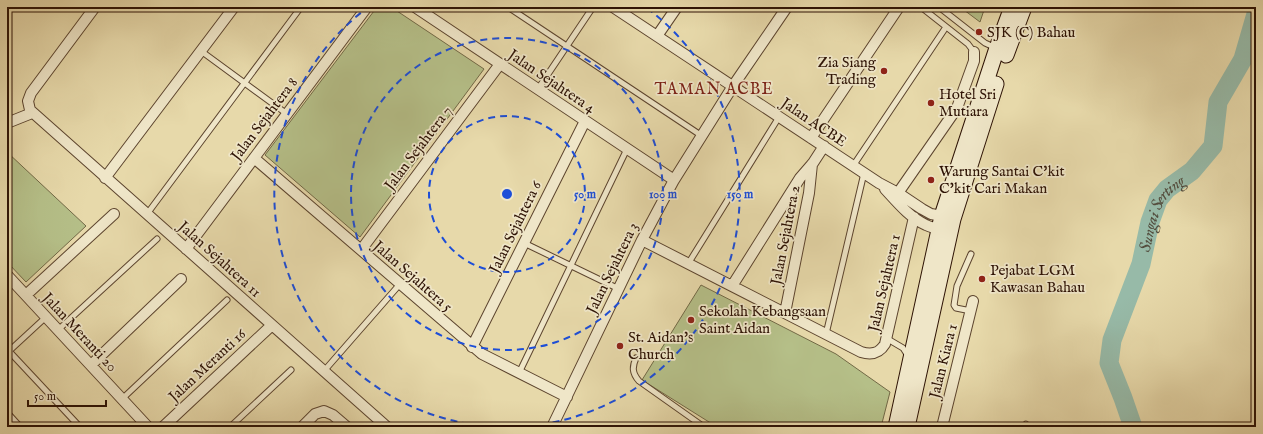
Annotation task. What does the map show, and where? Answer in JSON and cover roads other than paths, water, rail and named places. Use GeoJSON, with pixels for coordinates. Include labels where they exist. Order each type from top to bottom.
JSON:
{"type":"FeatureCollection","features":[{"type":"Feature","properties":{"kind":"main road"},"geometry":{"type":"LineString","coordinates":[[896,427],[911,360],[947,224],[1002,50],[1012,7]]}},
{"type":"Feature","properties":{"kind":"main road"},"geometry":{"type":"LineString","coordinates":[[1002,50],[1024,7]]}},
{"type":"Feature","properties":{"kind":"main road"},"geometry":{"type":"LineString","coordinates":[[907,427],[947,224]]}},
{"type":"Feature","properties":{"kind":"street"},"geometry":{"type":"LineString","coordinates":[[7,123],[32,113],[28,106],[31,93],[95,7]]}},
{"type":"Feature","properties":{"kind":"street"},"geometry":{"type":"LineString","coordinates":[[105,178],[234,7]]}},
{"type":"Feature","properties":{"kind":"street","name":"Jalan Sejahtera 8"},"geometry":{"type":"LineString","coordinates":[[186,249],[367,7]]}},
{"type":"Feature","properties":{"kind":"street","name":"Jalan Sejahtera 4"},"geometry":{"type":"LineString","coordinates":[[415,7],[674,180]]}},
{"type":"Feature","properties":{"kind":"street","name":"Jalan ACBE"},"geometry":{"type":"LineString","coordinates":[[613,7],[879,183],[898,193],[922,210],[947,224]]}},
{"type":"Feature","properties":{"kind":"street"},"geometry":{"type":"LineString","coordinates":[[658,36],[677,7]]}},
{"type":"Feature","properties":{"kind":"street","name":"Jalan Sejahtera 3"},"geometry":{"type":"LineString","coordinates":[[552,427],[642,240],[674,180],[733,86],[787,7]]}},
{"type":"Feature","properties":{"kind":"street"},"geometry":{"type":"LineString","coordinates":[[812,138],[899,7]]}},
{"type":"Feature","properties":{"kind":"street"},"geometry":{"type":"LineString","coordinates":[[898,193],[957,108],[974,61],[974,52]]}},
{"type":"Feature","properties":{"kind":"street","name":"Jalan Sejahtera 7"},"geometry":{"type":"LineString","coordinates":[[361,250],[500,64]]}},
{"type":"Feature","properties":{"kind":"street","name":"Jalan Sejahtera 11"},"geometry":{"type":"LineString","coordinates":[[32,113],[387,427]]}},
{"type":"Feature","properties":{"kind":"street","name":"Jalan Sejahtera 6"},"geometry":{"type":"LineString","coordinates":[[472,347],[585,121]]}},
{"type":"Feature","properties":{"kind":"street","name":"Jalan Sejahtera 2"},"geometry":{"type":"LineString","coordinates":[[732,286],[800,178],[824,146]]}},
{"type":"Feature","properties":{"kind":"street","name":"Jalan Sejahtera 5"},"geometry":{"type":"LineString","coordinates":[[254,158],[472,347],[493,361],[567,396]]}},
{"type":"Feature","properties":{"kind":"street","name":"Jalan Sejahtera 2"},"geometry":{"type":"LineString","coordinates":[[785,313],[809,193],[812,163]]}},
{"type":"Feature","properties":{"kind":"street","name":"Jalan ACBE"},"geometry":{"type":"LineString","coordinates":[[879,183],[906,210],[928,226],[947,224]]}},
{"type":"Feature","properties":{"kind":"street"},"geometry":{"type":"LineString","coordinates":[[26,295],[114,214]]}},
{"type":"Feature","properties":{"kind":"street","name":"Jalan Sejahtera 1"},"geometry":{"type":"LineString","coordinates":[[826,334],[861,352],[872,354],[878,352],[883,347],[914,217]]}},
{"type":"Feature","properties":{"kind":"street"},"geometry":{"type":"LineString","coordinates":[[642,240],[826,334]]}},
{"type":"Feature","properties":{"kind":"street","name":"Jalan Meranti 20"},"geometry":{"type":"LineString","coordinates":[[7,275],[148,427]]}},
{"type":"Feature","properties":{"kind":"street"},"geometry":{"type":"LineString","coordinates":[[91,365],[182,279]]}},
{"type":"Feature","properties":{"kind":"street","name":"Jalan Kiara 1"},"geometry":{"type":"LineString","coordinates":[[942,427],[972,306]]}},
{"type":"Feature","properties":{"kind":"street","name":"Jalan Meranti 16"},"geometry":{"type":"LineString","coordinates":[[163,427],[272,325]]}},
{"type":"Feature","properties":{"kind":"street"},"geometry":{"type":"LineString","coordinates":[[302,427],[315,414],[324,411],[333,415],[347,427]]}},
{"type":"Feature","properties":{"kind":"street"},"geometry":{"type":"LineString","coordinates":[[7,416],[17,427]]}},
{"type":"Feature","properties":{"kind":"lane"},"geometry":{"type":"LineString","coordinates":[[147,214],[301,7]]}},
{"type":"Feature","properties":{"kind":"lane"},"geometry":{"type":"LineString","coordinates":[[508,7],[702,136]]}},
{"type":"Feature","properties":{"kind":"lane"},"geometry":{"type":"LineString","coordinates":[[538,89],[593,7]]}},
{"type":"Feature","properties":{"kind":"lane"},"geometry":{"type":"LineString","coordinates":[[921,7],[968,44],[974,52]]}},
{"type":"Feature","properties":{"kind":"lane"},"geometry":{"type":"LineString","coordinates":[[939,7],[984,43],[1002,50]]}},
{"type":"Feature","properties":{"kind":"lane"},"geometry":{"type":"LineString","coordinates":[[853,166],[946,27]]}},
{"type":"Feature","properties":{"kind":"lane"},"geometry":{"type":"LineString","coordinates":[[201,51],[287,114]]}},
{"type":"Feature","properties":{"kind":"lane"},"geometry":{"type":"LineString","coordinates":[[688,264],[779,117]]}},
{"type":"Feature","properties":{"kind":"lane"},"geometry":{"type":"LineString","coordinates":[[519,373],[627,149]]}},
{"type":"Feature","properties":{"kind":"lane"},"geometry":{"type":"LineString","coordinates":[[826,334],[864,173]]}},
{"type":"Feature","properties":{"kind":"lane"},"geometry":{"type":"LineString","coordinates":[[58,330],[157,239]]}},
{"type":"Feature","properties":{"kind":"lane"},"geometry":{"type":"LineString","coordinates":[[524,243],[619,288]]}},
{"type":"Feature","properties":{"kind":"lane"},"geometry":{"type":"LineString","coordinates":[[971,254],[957,286],[954,303],[956,308],[972,306]]}},
{"type":"Feature","properties":{"kind":"lane"},"geometry":{"type":"LineString","coordinates":[[324,371],[400,284]]}},
{"type":"Feature","properties":{"kind":"lane"},"geometry":{"type":"LineString","coordinates":[[122,399],[228,300]]}},
{"type":"Feature","properties":{"kind":"lane"},"geometry":{"type":"LineString","coordinates":[[46,317],[8,351],[80,427]]}},
{"type":"Feature","properties":{"kind":"lane"},"geometry":{"type":"LineString","coordinates":[[886,338],[903,348],[911,360]]}},
{"type":"Feature","properties":{"kind":"lane"},"geometry":{"type":"LineString","coordinates":[[636,358],[633,373],[639,381],[704,427]]}},
{"type":"Feature","properties":{"kind":"lane"},"geometry":{"type":"LineString","coordinates":[[230,427],[292,370]]}},
{"type":"Feature","properties":{"kind":"waterway","name":"Sungai Serting"},"geometry":{"type":"LineString","coordinates":[[1133,427],[1109,363],[1112,340],[1141,264],[1150,222],[1158,200],[1167,189],[1192,171],[1213,146],[1218,102],[1243,59],[1256,14]]}},
{"type":"Feature","properties":{"kind":"place","name":"SJK (C) Bahau"},"geometry":{"type":"Point","coordinates":[979,32]}},
{"type":"Feature","properties":{"kind":"place","name":"Zia Siang Trading"},"geometry":{"type":"Point","coordinates":[884,71]}},
{"type":"Feature","properties":{"kind":"place","name":"Hotel Sri Mutiara"},"geometry":{"type":"Point","coordinates":[931,103]}},
{"type":"Feature","properties":{"kind":"place","name":"Warung Santai C'kit C'kit Cari Makan"},"geometry":{"type":"Point","coordinates":[931,180]}},
{"type":"Feature","properties":{"kind":"place","name":"Pejabat LGM Kawasan Bahau"},"geometry":{"type":"Point","coordinates":[982,279]}},
{"type":"Feature","properties":{"kind":"place","name":"Sekolah Kebangsaan Saint Aidan"},"geometry":{"type":"Point","coordinates":[691,320]}},
{"type":"Feature","properties":{"kind":"place","name":"St. Aidan's Church"},"geometry":{"type":"Point","coordinates":[620,346]}},
{"type":"Feature","properties":{"kind":"district","name":"TAMAN ACBE"},"geometry":{"type":"Point","coordinates":[714,88]}}]}
